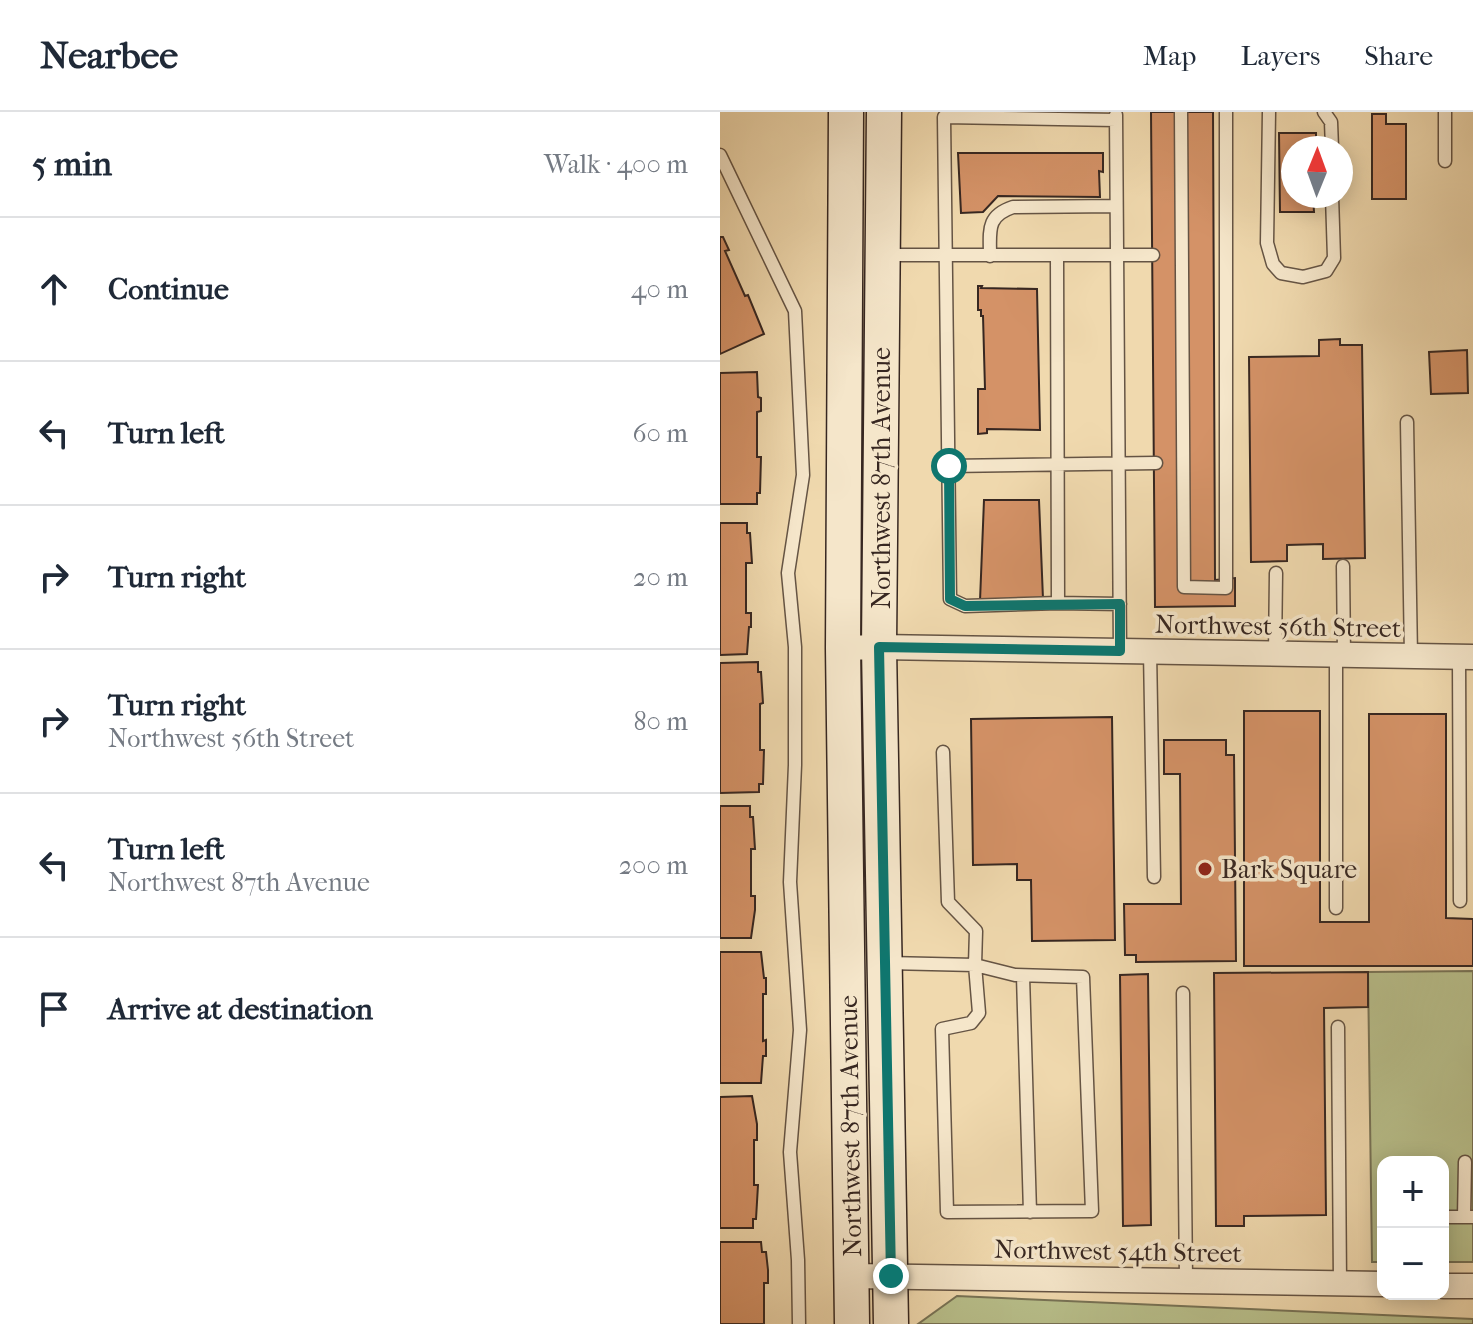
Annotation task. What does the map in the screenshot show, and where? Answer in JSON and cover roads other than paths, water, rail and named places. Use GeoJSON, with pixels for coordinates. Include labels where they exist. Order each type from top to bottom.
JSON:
{"type":"FeatureCollection","features":[{"type":"Feature","properties":{"kind":"main road","name":"Northwest 87th Avenue"},"geometry":{"type":"LineString","coordinates":[[846,112],[843,648],[852,1324]]}},
{"type":"Feature","properties":{"kind":"main road","name":"Northwest 87th Avenue"},"geometry":{"type":"LineString","coordinates":[[884,112],[879,647],[891,1324]]}},
{"type":"Feature","properties":{"kind":"street","name":"Northwest 56th Street"},"geometry":{"type":"LineString","coordinates":[[843,648],[1466,657]]}},
{"type":"Feature","properties":{"kind":"street","name":"Northwest 54th Street"},"geometry":{"type":"LineString","coordinates":[[852,1276],[1377,1284]]}},
{"type":"Feature","properties":{"kind":"street"},"geometry":{"type":"LineString","coordinates":[[1449,1286],[1473,1286]]}},
{"type":"Feature","properties":{"kind":"lane"},"geometry":{"type":"LineString","coordinates":[[1181,112],[1184,587],[1226,588],[1220,463],[1220,255],[1226,112]]}},
{"type":"Feature","properties":{"kind":"lane"},"geometry":{"type":"LineString","coordinates":[[1269,112],[1267,243],[1273,264],[1281,273],[1303,277],[1326,271],[1334,258],[1332,208]]}},
{"type":"Feature","properties":{"kind":"lane"},"geometry":{"type":"LineString","coordinates":[[1324,112],[1331,122],[1332,136]]}},
{"type":"Feature","properties":{"kind":"lane"},"geometry":{"type":"LineString","coordinates":[[1445,112],[1445,161]]}},
{"type":"Feature","properties":{"kind":"lane"},"geometry":{"type":"LineString","coordinates":[[1120,604],[965,606],[950,599],[944,117],[1116,116],[1116,206],[1119,464],[1120,604],[1120,651]]}},
{"type":"Feature","properties":{"kind":"lane"},"geometry":{"type":"LineString","coordinates":[[720,155],[795,311],[803,475],[788,573],[795,647],[795,765],[790,882],[800,1030],[790,1152],[799,1324]]}},
{"type":"Feature","properties":{"kind":"lane"},"geometry":{"type":"LineString","coordinates":[[990,256],[990,225],[1000,212],[1013,207],[1116,206]]}},
{"type":"Feature","properties":{"kind":"lane"},"geometry":{"type":"LineString","coordinates":[[883,255],[1153,255]]}},
{"type":"Feature","properties":{"kind":"lane"},"geometry":{"type":"LineString","coordinates":[[1057,255],[1058,603]]}},
{"type":"Feature","properties":{"kind":"lane"},"geometry":{"type":"LineString","coordinates":[[1407,422],[1411,656]]}},
{"type":"Feature","properties":{"kind":"lane"},"geometry":{"type":"LineString","coordinates":[[949,466],[1156,463]]}},
{"type":"Feature","properties":{"kind":"lane"},"geometry":{"type":"LineString","coordinates":[[1336,908],[1343,566]]}},
{"type":"Feature","properties":{"kind":"lane"},"geometry":{"type":"LineString","coordinates":[[1275,653],[1276,573]]}},
{"type":"Feature","properties":{"kind":"lane"},"geometry":{"type":"LineString","coordinates":[[1150,651],[1154,877]]}},
{"type":"Feature","properties":{"kind":"lane"},"geometry":{"type":"LineString","coordinates":[[1460,901],[1466,657]]}},
{"type":"Feature","properties":{"kind":"lane"},"geometry":{"type":"LineString","coordinates":[[885,963],[975,965],[1023,976],[1083,977],[1092,1211],[947,1212],[942,1029],[971,1023],[979,1013],[975,965],[976,931],[948,902],[943,752]]}},
{"type":"Feature","properties":{"kind":"lane"},"geometry":{"type":"LineString","coordinates":[[1023,976],[1030,1212]]}},
{"type":"Feature","properties":{"kind":"lane"},"geometry":{"type":"LineString","coordinates":[[1183,993],[1186,1280]]}},
{"type":"Feature","properties":{"kind":"lane"},"geometry":{"type":"LineString","coordinates":[[1338,1027],[1340,1283]]}},
{"type":"Feature","properties":{"kind":"lane"},"geometry":{"type":"LineString","coordinates":[[1465,1162],[1469,1217]]}},
{"type":"Feature","properties":{"kind":"place","name":"Bark Square"},"geometry":{"type":"Point","coordinates":[1205,869]}}]}
